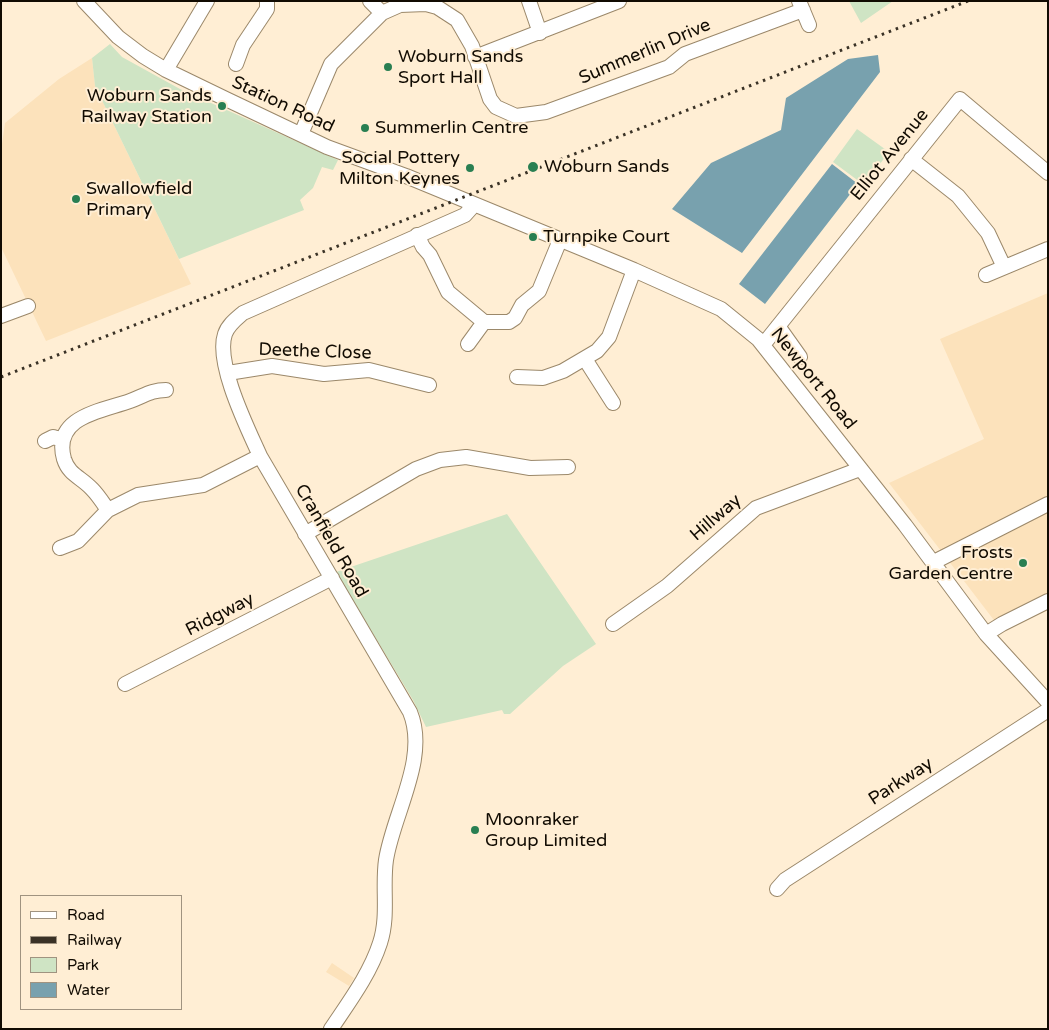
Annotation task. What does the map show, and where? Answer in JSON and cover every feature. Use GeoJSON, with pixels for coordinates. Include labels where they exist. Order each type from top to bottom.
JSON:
{"type":"FeatureCollection","features":[{"type":"Feature","properties":{"kind":"street","name":"Station Road"},"geometry":{"type":"LineString","coordinates":[[84,1],[118,37],[166,70],[301,134],[458,198]]}},
{"type":"Feature","properties":{"kind":"street"},"geometry":{"type":"LineString","coordinates":[[166,70],[207,1]]}},
{"type":"Feature","properties":{"kind":"street"},"geometry":{"type":"LineString","coordinates":[[236,64],[243,45],[267,9],[267,1]]}},
{"type":"Feature","properties":{"kind":"street"},"geometry":{"type":"LineString","coordinates":[[370,1],[382,13]]}},
{"type":"Feature","properties":{"kind":"street"},"geometry":{"type":"LineString","coordinates":[[529,1],[540,33]]}},
{"type":"Feature","properties":{"kind":"street"},"geometry":{"type":"LineString","coordinates":[[476,57],[615,2]]}},
{"type":"Feature","properties":{"kind":"street","name":"Summerlin Drive"},"geometry":{"type":"LineString","coordinates":[[301,134],[331,64],[382,13],[400,5],[426,3],[437,7],[457,20],[476,57],[490,99],[496,107],[506,113],[528,116],[546,112],[669,67],[685,54],[801,6],[809,25]]}},
{"type":"Feature","properties":{"kind":"street","name":"Elliot Avenue"},"geometry":{"type":"LineString","coordinates":[[763,345],[960,99],[1048,173]]}},
{"type":"Feature","properties":{"kind":"street"},"geometry":{"type":"LineString","coordinates":[[911,159],[958,196],[988,233],[1004,268]]}},
{"type":"Feature","properties":{"kind":"street","name":"Newport Road"},"geometry":{"type":"LineString","coordinates":[[458,198],[634,270],[721,310],[763,345],[934,562],[986,634],[1045,693]]}},
{"type":"Feature","properties":{"kind":"street","name":"Cranfield Road"},"geometry":{"type":"LineString","coordinates":[[331,1029],[369,969],[381,941],[386,857],[414,762],[417,738],[410,712],[260,456],[240,413],[228,373],[223,343],[226,332],[243,313],[465,215],[474,205]]}},
{"type":"Feature","properties":{"kind":"street"},"geometry":{"type":"LineString","coordinates":[[417,235],[423,247],[430,255],[448,292],[484,322],[509,322],[515,318],[522,305],[539,291],[560,240]]}},
{"type":"Feature","properties":{"kind":"street"},"geometry":{"type":"LineString","coordinates":[[986,275],[1048,249]]}},
{"type":"Feature","properties":{"kind":"street"},"geometry":{"type":"LineString","coordinates":[[517,377],[543,378],[563,371],[597,351],[609,337],[634,270]]}},
{"type":"Feature","properties":{"kind":"street"},"geometry":{"type":"LineString","coordinates":[[1,316],[28,306]]}},
{"type":"Feature","properties":{"kind":"street"},"geometry":{"type":"LineString","coordinates":[[468,344],[484,322]]}},
{"type":"Feature","properties":{"kind":"street"},"geometry":{"type":"LineString","coordinates":[[778,326],[800,357]]}},
{"type":"Feature","properties":{"kind":"street"},"geometry":{"type":"LineString","coordinates":[[585,359],[613,403]]}},
{"type":"Feature","properties":{"kind":"street","name":"Deethe Close"},"geometry":{"type":"LineString","coordinates":[[228,373],[272,366],[324,374],[369,370],[429,385]]}},
{"type":"Feature","properties":{"kind":"street"},"geometry":{"type":"LineString","coordinates":[[108,510],[92,488],[70,473],[64,458],[63,440],[76,420],[92,412],[131,401],[153,390],[166,390]]}},
{"type":"Feature","properties":{"kind":"street"},"geometry":{"type":"LineString","coordinates":[[45,441],[53,437],[63,440]]}},
{"type":"Feature","properties":{"kind":"street"},"geometry":{"type":"LineString","coordinates":[[60,548],[78,542],[108,510],[138,495],[204,485],[260,456]]}},
{"type":"Feature","properties":{"kind":"street"},"geometry":{"type":"LineString","coordinates":[[305,534],[416,469],[440,460],[466,457],[530,468],[568,467]]}},
{"type":"Feature","properties":{"kind":"street","name":"Hillway"},"geometry":{"type":"LineString","coordinates":[[613,624],[667,586],[756,508],[860,469]]}},
{"type":"Feature","properties":{"kind":"street"},"geometry":{"type":"LineString","coordinates":[[934,562],[1048,504]]}},
{"type":"Feature","properties":{"kind":"street","name":"Ridgway"},"geometry":{"type":"LineString","coordinates":[[125,684],[332,578]]}},
{"type":"Feature","properties":{"kind":"street"},"geometry":{"type":"LineString","coordinates":[[986,634],[1048,601]]}},
{"type":"Feature","properties":{"kind":"street","name":"Parkway"},"geometry":{"type":"LineString","coordinates":[[777,889],[785,880],[1048,710]]}},
{"type":"Feature","properties":{"kind":"shaded area","name":"Swallowfield Primary"},"geometry":{"type":"Polygon","coordinates":[[[92,58],[95,86],[191,284],[46,341],[1,247],[1,151],[5,123],[59,79],[92,58]]]}},
{"type":"Feature","properties":{"kind":"shaded area"},"geometry":{"type":"Polygon","coordinates":[[[1048,293],[1048,610],[1003,632],[889,483],[984,439],[940,339],[1048,293]]]}},
{"type":"Feature","properties":{"kind":"shaded area"},"geometry":{"type":"Polygon","coordinates":[[[332,963],[354,978],[349,986],[326,972],[332,963]]]}},
{"type":"Feature","properties":{"kind":"green space"},"geometry":{"type":"Polygon","coordinates":[[[849,1],[893,1],[861,23],[849,1]]]}},
{"type":"Feature","properties":{"kind":"green space"},"geometry":{"type":"Polygon","coordinates":[[[110,44],[122,57],[180,89],[338,160],[333,170],[322,167],[313,188],[300,200],[304,210],[179,259],[95,86],[92,58],[110,44]]]}},
{"type":"Feature","properties":{"kind":"green space"},"geometry":{"type":"Polygon","coordinates":[[[857,129],[889,152],[864,185],[833,162],[857,129]]]}},
{"type":"Feature","properties":{"kind":"green space"},"geometry":{"type":"Polygon","coordinates":[[[507,514],[596,644],[563,666],[510,714],[504,714],[502,710],[426,727],[413,700],[336,572],[507,514]]]}},
{"type":"Feature","properties":{"kind":"water"},"geometry":{"type":"Polygon","coordinates":[[[878,55],[880,72],[742,253],[672,209],[711,163],[781,130],[786,98],[848,59],[878,55]]]}},
{"type":"Feature","properties":{"kind":"water"},"geometry":{"type":"Polygon","coordinates":[[[832,164],[858,184],[765,304],[739,284],[832,164]]]}},
{"type":"Feature","properties":{"kind":"railway"},"geometry":{"type":"LineString","coordinates":[[1,377],[968,1]]}},
{"type":"Feature","properties":{"kind":"place","name":"Woburn Sands Sport Hall"},"geometry":{"type":"Point","coordinates":[388,67]}},
{"type":"Feature","properties":{"kind":"place","name":"Woburn Sands Railway Station"},"geometry":{"type":"Point","coordinates":[222,106]}},
{"type":"Feature","properties":{"kind":"place","name":"Summerlin Centre"},"geometry":{"type":"Point","coordinates":[365,128]}},
{"type":"Feature","properties":{"kind":"place","name":"Woburn Sands"},"geometry":{"type":"Point","coordinates":[533,167]}},
{"type":"Feature","properties":{"kind":"place","name":"Social Pottery Milton Keynes"},"geometry":{"type":"Point","coordinates":[470,168]}},
{"type":"Feature","properties":{"kind":"place","name":"Swallowfield Primary"},"geometry":{"type":"Point","coordinates":[76,199]}},
{"type":"Feature","properties":{"kind":"place","name":"Turnpike Court"},"geometry":{"type":"Point","coordinates":[533,237]}},
{"type":"Feature","properties":{"kind":"place","name":"Frosts Garden Centre"},"geometry":{"type":"Point","coordinates":[1023,563]}},
{"type":"Feature","properties":{"kind":"place","name":"Moonraker Group Limited"},"geometry":{"type":"Point","coordinates":[475,830]}}]}
